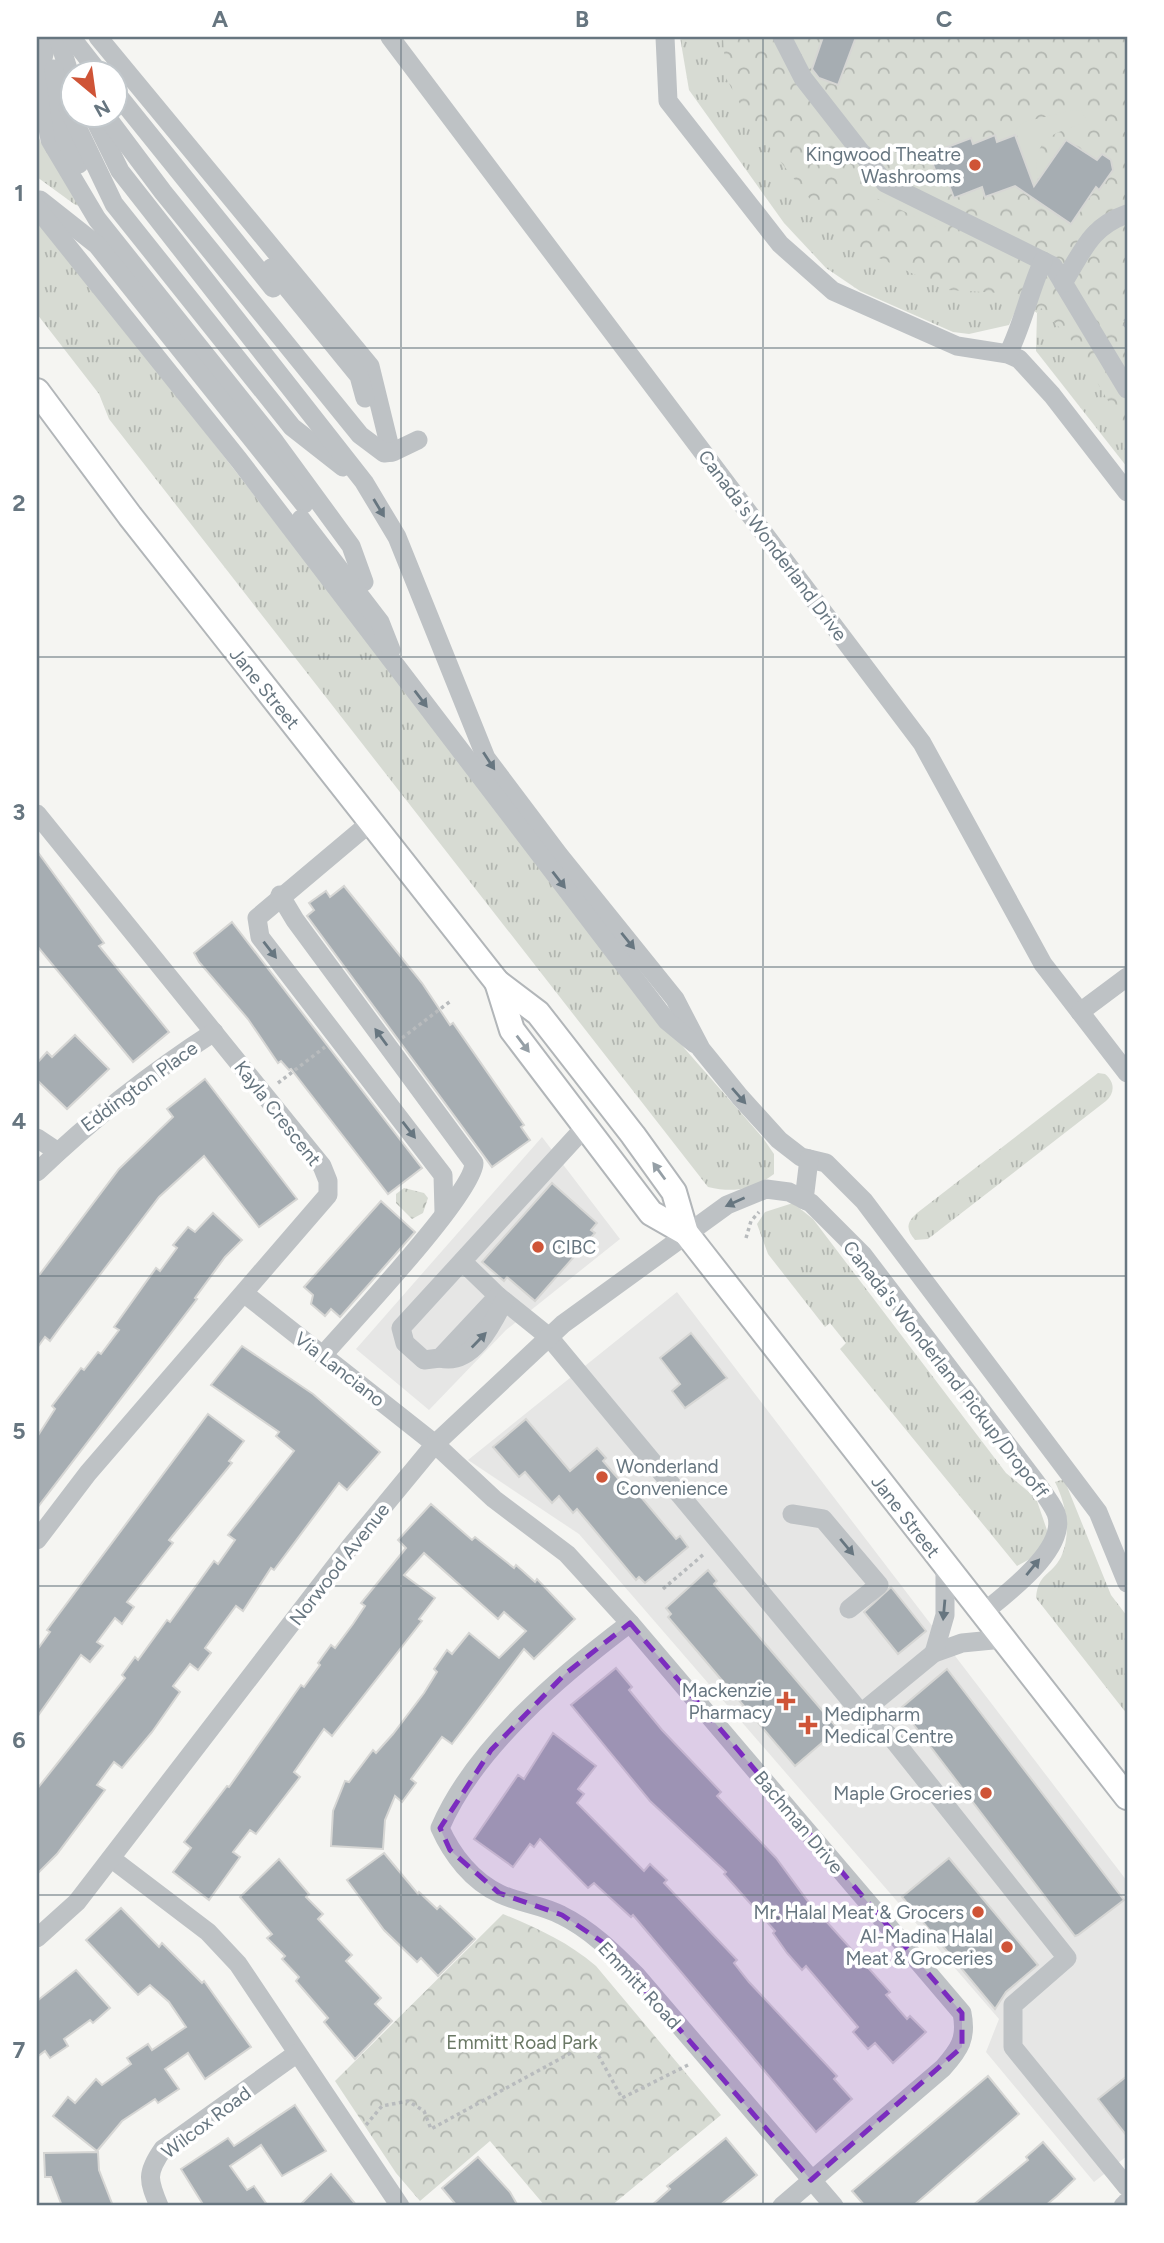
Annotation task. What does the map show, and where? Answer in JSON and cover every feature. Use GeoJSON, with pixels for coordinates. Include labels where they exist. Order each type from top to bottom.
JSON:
{"type":"FeatureCollection","features":[{"type":"Feature","properties":{"kind":"main road","name":"Jane Street"},"geometry":{"type":"LineString","coordinates":[[37,391],[130,516],[496,982],[538,1013],[633,1135],[674,1192],[686,1233],[1127,1797]]}},
{"type":"Feature","properties":{"kind":"main road","name":"Jane Street"},"geometry":{"type":"LineString","coordinates":[[496,982],[512,1030],[650,1213],[686,1233]]}},
{"type":"Feature","properties":{"kind":"street"},"geometry":{"type":"LineString","coordinates":[[56,37],[54,69],[64,137],[105,211],[284,434],[338,512],[398,669]]}},
{"type":"Feature","properties":{"kind":"street"},"geometry":{"type":"LineString","coordinates":[[56,37],[68,60]]}},
{"type":"Feature","properties":{"kind":"street"},"geometry":{"type":"LineString","coordinates":[[56,37],[39,75],[50,140],[97,219],[275,442],[351,547]]}},
{"type":"Feature","properties":{"kind":"street"},"geometry":{"type":"LineString","coordinates":[[71,37],[89,60]]}},
{"type":"Feature","properties":{"kind":"street"},"geometry":{"type":"LineString","coordinates":[[82,37],[101,60]]}},
{"type":"Feature","properties":{"kind":"street"},"geometry":{"type":"LineString","coordinates":[[98,37],[370,366],[380,448]]}},
{"type":"Feature","properties":{"kind":"street","name":"Canada's Wonderland Drive"},"geometry":{"type":"LineString","coordinates":[[390,37],[922,743],[1043,964],[1127,1073]]}},
{"type":"Feature","properties":{"kind":"street"},"geometry":{"type":"LineString","coordinates":[[664,37],[668,101],[780,244],[841,295],[957,346],[1008,354],[1019,359],[1052,395],[1127,492]]}},
{"type":"Feature","properties":{"kind":"street"},"geometry":{"type":"LineString","coordinates":[[782,37],[803,78],[886,183],[1054,266],[1127,389]]}},
{"type":"Feature","properties":{"kind":"street"},"geometry":{"type":"LineString","coordinates":[[54,69],[74,125],[114,204],[292,427],[363,482]]}},
{"type":"Feature","properties":{"kind":"street"},"geometry":{"type":"LineString","coordinates":[[130,95],[359,376],[380,448]]}},
{"type":"Feature","properties":{"kind":"street"},"geometry":{"type":"LineString","coordinates":[[130,110],[351,383],[380,448]]}},
{"type":"Feature","properties":{"kind":"street"},"geometry":{"type":"LineString","coordinates":[[130,128],[338,394],[351,424]]}},
{"type":"Feature","properties":{"kind":"street"},"geometry":{"type":"LineString","coordinates":[[88,130],[110,178],[301,420],[363,482]]}},
{"type":"Feature","properties":{"kind":"street"},"geometry":{"type":"LineString","coordinates":[[100,130],[120,171],[311,412],[363,482]]}},
{"type":"Feature","properties":{"kind":"street"},"geometry":{"type":"LineString","coordinates":[[103,130],[155,200],[320,405],[397,537],[486,758],[559,855],[675,999],[701,1049]]}},
{"type":"Feature","properties":{"kind":"street"},"geometry":{"type":"LineString","coordinates":[[116,130],[163,192],[351,424],[380,448]]}},
{"type":"Feature","properties":{"kind":"street"},"geometry":{"type":"LineString","coordinates":[[37,199],[97,244],[364,582]]}},
{"type":"Feature","properties":{"kind":"street"},"geometry":{"type":"LineString","coordinates":[[37,199],[97,262],[380,622]]}},
{"type":"Feature","properties":{"kind":"street"},"geometry":{"type":"LineString","coordinates":[[37,208],[239,460],[667,1021],[701,1049],[779,1140],[809,1159],[826,1163],[864,1201],[1098,1512],[1127,1583]]}},
{"type":"Feature","properties":{"kind":"street"},"geometry":{"type":"LineString","coordinates":[[1063,283],[1091,237],[1106,221],[1127,214]]}},
{"type":"Feature","properties":{"kind":"street"},"geometry":{"type":"LineString","coordinates":[[1008,354],[1021,328],[1031,287],[1043,261]]}},
{"type":"Feature","properties":{"kind":"street"},"geometry":{"type":"LineString","coordinates":[[380,448],[418,440]]}},
{"type":"Feature","properties":{"kind":"street","name":"Kayla Crescent"},"geometry":{"type":"LineString","coordinates":[[37,814],[321,1166],[328,1181],[328,1195],[88,1473],[37,1541]]}},
{"type":"Feature","properties":{"kind":"street"},"geometry":{"type":"LineString","coordinates":[[371,822],[280,895],[257,918],[260,937],[443,1175],[444,1212]]}},
{"type":"Feature","properties":{"kind":"street"},"geometry":{"type":"LineString","coordinates":[[280,895],[474,1163],[469,1180],[444,1212],[323,1355]]}},
{"type":"Feature","properties":{"kind":"street"},"geometry":{"type":"LineString","coordinates":[[1080,1012],[1127,977]]}},
{"type":"Feature","properties":{"kind":"street","name":"Eddington Place"},"geometry":{"type":"LineString","coordinates":[[37,1172],[127,1091],[214,1032]]}},
{"type":"Feature","properties":{"kind":"street"},"geometry":{"type":"LineString","coordinates":[[501,1298],[440,1358],[424,1360],[405,1343],[401,1328],[585,1126]]}},
{"type":"Feature","properties":{"kind":"street"},"geometry":{"type":"LineString","coordinates":[[37,1138],[58,1152]]}},
{"type":"Feature","properties":{"kind":"street"},"geometry":{"type":"LineString","coordinates":[[804,1200],[809,1159]]}},
{"type":"Feature","properties":{"kind":"street","name":"Canada's Wonderland Pickup/Dropoff"},"geometry":{"type":"LineString","coordinates":[[686,1233],[727,1205],[766,1189],[789,1192],[804,1200],[863,1255],[1035,1481],[1056,1514],[1056,1539],[1027,1576],[983,1613]]}},
{"type":"Feature","properties":{"kind":"street","name":"Norwood Avenue"},"geometry":{"type":"LineString","coordinates":[[37,1938],[77,1902],[350,1548],[435,1444],[549,1337],[686,1233]]}},
{"type":"Feature","properties":{"kind":"street"},"geometry":{"type":"LineString","coordinates":[[462,1261],[501,1298],[549,1337],[861,1713],[892,1738],[1067,1958],[1013,2005],[1013,2048],[1127,2187]]}},
{"type":"Feature","properties":{"kind":"street","name":"Via Lanciano"},"geometry":{"type":"LineString","coordinates":[[245,1294],[435,1444]]}},
{"type":"Feature","properties":{"kind":"street","name":"Bachman Drive"},"geometry":{"type":"LineString","coordinates":[[435,1444],[494,1499],[567,1554],[630,1623],[962,2013],[965,2028],[962,2047],[943,2068],[782,2206]]}},
{"type":"Feature","properties":{"kind":"street"},"geometry":{"type":"LineString","coordinates":[[792,1514],[823,1519],[879,1585],[849,1609]]}},
{"type":"Feature","properties":{"kind":"street"},"geometry":{"type":"LineString","coordinates":[[934,1653],[945,1615],[945,1565]]}},
{"type":"Feature","properties":{"kind":"street","name":"Emmitt Road"},"geometry":{"type":"LineString","coordinates":[[630,1623],[565,1674],[491,1750],[450,1805],[440,1828],[450,1850],[474,1875],[499,1893],[562,1915],[604,1943],[636,1975],[834,2206]]}},
{"type":"Feature","properties":{"kind":"street"},"geometry":{"type":"LineString","coordinates":[[861,1713],[934,1653],[962,1643],[1003,1639]]}},
{"type":"Feature","properties":{"kind":"street"},"geometry":{"type":"LineString","coordinates":[[111,1859],[208,1932],[238,1964],[272,2011],[296,2054],[400,2206]]}},
{"type":"Feature","properties":{"kind":"street","name":"Wilcox Road"},"geometry":{"type":"LineString","coordinates":[[159,2206],[150,2185],[150,2167],[163,2149],[296,2054]]}},
{"type":"Feature","properties":{"kind":"street"},"geometry":{"type":"LineString","coordinates":[[1123,2206],[1127,2202]]}},
{"type":"Feature","properties":{"kind":"path"},"geometry":{"type":"LineString","coordinates":[[1127,319],[1124,323],[1127,327]]}},
{"type":"Feature","properties":{"kind":"path"},"geometry":{"type":"LineString","coordinates":[[389,1047],[452,1000]]}},
{"type":"Feature","properties":{"kind":"path"},"geometry":{"type":"LineString","coordinates":[[263,1094],[337,1037]]}},
{"type":"Feature","properties":{"kind":"path"},"geometry":{"type":"LineString","coordinates":[[746,1238],[751,1221],[768,1207]]}},
{"type":"Feature","properties":{"kind":"path"},"geometry":{"type":"LineString","coordinates":[[663,1589],[704,1554]]}},
{"type":"Feature","properties":{"kind":"path"},"geometry":{"type":"LineString","coordinates":[[360,2148],[367,2124],[382,2106],[408,2101],[424,2111],[431,2129],[591,2042],[622,2098],[705,2056]]}},
{"type":"Feature","properties":{"kind":"highlighted area"},"geometry":{"type":"Polygon","coordinates":[[[630,1623],[962,2013],[962,2047],[811,2180],[604,1943],[562,1915],[499,1893],[450,1850],[440,1828],[491,1750],[565,1674],[630,1623]]]}},
{"type":"Feature","properties":{"kind":"shaded area"},"geometry":{"type":"Polygon","coordinates":[[[542,1137],[620,1239],[506,1330],[429,1410],[356,1349],[542,1137]]]}},
{"type":"Feature","properties":{"kind":"shaded area"},"geometry":{"type":"Polygon","coordinates":[[[677,1292],[1127,1881],[1127,2156],[1094,2182],[986,2052],[999,2019],[579,1534],[468,1460],[677,1292]]]}},
{"type":"Feature","properties":{"kind":"green space"},"geometry":{"type":"Polygon","coordinates":[[[680,37],[774,37],[1027,285],[1009,325],[969,334],[953,332],[860,291],[826,268],[784,223],[689,90],[680,37]]]}},
{"type":"Feature","properties":{"kind":"green space"},"geometry":{"type":"Polygon","coordinates":[[[723,37],[1127,37],[1127,433],[1074,343],[1041,308],[1037,313],[1019,300],[1019,294],[948,290],[864,251],[828,222],[751,124],[726,78],[723,37]]]}},
{"type":"Feature","properties":{"kind":"green space"},"geometry":{"type":"Polygon","coordinates":[[[1073,110],[1082,111],[1087,122],[1063,130],[1046,140],[1038,155],[1038,181],[1032,187],[1014,157],[1022,154],[1016,129],[1024,122],[1073,110]]]}},
{"type":"Feature","properties":{"kind":"green space"},"geometry":{"type":"Polygon","coordinates":[[[37,133],[41,143],[93,212],[74,204],[37,177],[37,133]]]}},
{"type":"Feature","properties":{"kind":"green space"},"geometry":{"type":"Polygon","coordinates":[[[864,170],[951,226],[941,229],[878,199],[858,174],[864,170]]]}},
{"type":"Feature","properties":{"kind":"green space"},"geometry":{"type":"Polygon","coordinates":[[[37,216],[685,1049],[763,1138],[774,1154],[774,1174],[758,1184],[742,1189],[708,1187],[109,419],[99,394],[37,314],[37,216]]]}},
{"type":"Feature","properties":{"kind":"green space"},"geometry":{"type":"Polygon","coordinates":[[[1048,295],[1127,400],[1127,467],[1036,351],[1037,313],[1048,295]]]}},
{"type":"Feature","properties":{"kind":"green space"},"geometry":{"type":"Polygon","coordinates":[[[1098,1073],[1105,1074],[1112,1084],[1111,1095],[1106,1101],[928,1239],[915,1240],[908,1226],[917,1213],[1098,1073]]]}},
{"type":"Feature","properties":{"kind":"green space"},"geometry":{"type":"Polygon","coordinates":[[[404,1188],[424,1193],[428,1198],[423,1213],[412,1219],[396,1203],[396,1194],[404,1188]]]}},
{"type":"Feature","properties":{"kind":"green space"},"geometry":{"type":"Polygon","coordinates":[[[793,1203],[813,1219],[1006,1473],[1036,1498],[1050,1539],[1037,1555],[1017,1566],[840,1349],[846,1343],[830,1323],[825,1327],[768,1254],[757,1224],[765,1212],[793,1203]]]}},
{"type":"Feature","properties":{"kind":"green space"},"geometry":{"type":"Polygon","coordinates":[[[1064,1479],[1111,1595],[1127,1616],[1127,1714],[1036,1598],[1039,1584],[1057,1563],[1064,1548],[1066,1519],[1055,1482],[1064,1479]]]}},
{"type":"Feature","properties":{"kind":"green space","name":"Emmitt Road Park"},"geometry":{"type":"Polygon","coordinates":[[[503,1914],[552,1936],[596,1966],[721,2115],[611,2206],[545,2206],[490,2141],[420,2201],[396,2173],[335,2081],[503,1914]]]}},
{"type":"Feature","properties":{"kind":"building"},"geometry":{"type":"Polygon","coordinates":[[[823,37],[856,37],[838,85],[819,78],[812,69],[823,37]]]}},
{"type":"Feature","properties":{"kind":"building"},"geometry":{"type":"Polygon","coordinates":[[[995,135],[997,142],[1015,135],[1034,186],[1066,140],[1097,160],[1102,154],[1111,160],[1113,170],[1099,190],[1096,187],[1071,224],[1015,186],[985,197],[982,187],[954,198],[944,172],[937,175],[929,154],[971,138],[973,144],[995,135]]]}},
{"type":"Feature","properties":{"kind":"building"},"geometry":{"type":"Polygon","coordinates":[[[37,851],[104,943],[99,946],[169,1032],[133,1062],[37,946],[37,851]]]}},
{"type":"Feature","properties":{"kind":"building"},"geometry":{"type":"Polygon","coordinates":[[[344,886],[422,983],[450,1025],[453,1023],[524,1125],[521,1127],[530,1140],[492,1167],[307,916],[314,910],[309,903],[326,891],[330,897],[344,886]]]}},
{"type":"Feature","properties":{"kind":"building"},"geometry":{"type":"Polygon","coordinates":[[[232,922],[422,1168],[388,1194],[291,1069],[281,1061],[278,1063],[248,1019],[199,962],[194,953],[232,922]]]}},
{"type":"Feature","properties":{"kind":"building"},"geometry":{"type":"Polygon","coordinates":[[[75,1035],[109,1069],[67,1109],[37,1080],[37,1063],[47,1052],[52,1057],[75,1035]]]}},
{"type":"Feature","properties":{"kind":"building"},"geometry":{"type":"Polygon","coordinates":[[[205,1079],[297,1199],[259,1227],[204,1156],[159,1197],[50,1341],[45,1337],[37,1348],[37,1278],[119,1169],[173,1117],[167,1109],[205,1079]]]}},
{"type":"Feature","properties":{"kind":"building","name":"CIBC"},"geometry":{"type":"Polygon","coordinates":[[[552,1183],[597,1223],[591,1230],[595,1233],[535,1301],[507,1277],[504,1281],[482,1262],[552,1183]]]}},
{"type":"Feature","properties":{"kind":"building"},"geometry":{"type":"Polygon","coordinates":[[[381,1201],[415,1232],[340,1317],[331,1309],[325,1316],[311,1304],[313,1295],[304,1287],[381,1201]]]}},
{"type":"Feature","properties":{"kind":"building"},"geometry":{"type":"Polygon","coordinates":[[[213,1213],[242,1240],[225,1257],[195,1298],[197,1299],[37,1508],[37,1437],[55,1409],[52,1406],[81,1368],[84,1370],[98,1352],[101,1354],[119,1330],[114,1327],[156,1268],[160,1271],[177,1248],[173,1245],[188,1227],[195,1232],[213,1213]]]}},
{"type":"Feature","properties":{"kind":"building"},"geometry":{"type":"Polygon","coordinates":[[[691,1333],[727,1378],[685,1408],[672,1391],[680,1384],[660,1358],[691,1333]]]}},
{"type":"Feature","properties":{"kind":"building"},"geometry":{"type":"Polygon","coordinates":[[[242,1346],[313,1394],[380,1452],[347,1490],[339,1483],[274,1570],[271,1568],[243,1611],[236,1606],[205,1648],[211,1653],[198,1670],[190,1664],[173,1686],[180,1692],[152,1732],[122,1768],[114,1762],[97,1785],[105,1790],[57,1854],[37,1874],[37,1789],[125,1678],[122,1675],[135,1657],[138,1660],[167,1620],[170,1622],[214,1561],[218,1564],[235,1540],[228,1535],[294,1451],[276,1436],[279,1432],[211,1385],[242,1346]]]}},
{"type":"Feature","properties":{"kind":"building"},"geometry":{"type":"Polygon","coordinates":[[[208,1414],[244,1441],[229,1461],[232,1463],[169,1540],[173,1543],[127,1602],[134,1607],[122,1624],[115,1618],[97,1642],[103,1646],[90,1662],[81,1655],[37,1717],[37,1650],[50,1632],[47,1630],[208,1414]]]}},
{"type":"Feature","properties":{"kind":"building"},"geometry":{"type":"Polygon","coordinates":[[[526,1419],[570,1471],[597,1448],[606,1458],[603,1461],[622,1483],[626,1479],[676,1539],[680,1536],[688,1547],[645,1583],[639,1577],[636,1580],[577,1509],[573,1513],[559,1496],[552,1503],[525,1472],[519,1477],[493,1447],[526,1419]]]}},
{"type":"Feature","properties":{"kind":"building"},"geometry":{"type":"Polygon","coordinates":[[[431,1504],[472,1540],[475,1537],[514,1568],[516,1565],[535,1582],[537,1579],[575,1619],[534,1659],[524,1649],[452,1744],[442,1737],[411,1779],[416,1783],[402,1802],[395,1796],[385,1820],[383,1849],[331,1846],[333,1811],[345,1781],[349,1782],[373,1750],[376,1753],[393,1734],[424,1693],[437,1672],[434,1669],[447,1650],[452,1654],[469,1633],[499,1658],[526,1631],[504,1612],[498,1619],[424,1553],[404,1575],[435,1598],[419,1619],[422,1621],[332,1736],[324,1729],[294,1772],[300,1777],[256,1834],[250,1830],[233,1852],[240,1857],[209,1900],[173,1872],[191,1848],[184,1842],[227,1786],[229,1787],[301,1685],[304,1687],[331,1645],[335,1648],[353,1624],[365,1606],[361,1603],[406,1548],[398,1540],[431,1504]]]}},
{"type":"Feature","properties":{"kind":"building"},"geometry":{"type":"Polygon","coordinates":[[[708,1570],[717,1581],[714,1584],[838,1729],[795,1766],[668,1617],[671,1614],[666,1608],[708,1570]]]}},
{"type":"Feature","properties":{"kind":"building"},"geometry":{"type":"Polygon","coordinates":[[[891,1587],[926,1631],[898,1654],[864,1612],[891,1587]]]}},
{"type":"Feature","properties":{"kind":"building"},"geometry":{"type":"Polygon","coordinates":[[[616,1668],[632,1687],[629,1690],[662,1730],[721,1792],[717,1796],[776,1858],[807,1900],[890,1992],[886,1995],[907,2019],[910,2016],[926,2032],[893,2063],[875,2043],[868,2049],[853,2032],[858,2027],[806,1966],[802,1970],[787,1953],[773,1933],[775,1931],[724,1874],[726,1872],[650,1801],[571,1705],[616,1668]]]}},
{"type":"Feature","properties":{"kind":"building"},"geometry":{"type":"Polygon","coordinates":[[[947,1669],[1124,1900],[1078,1935],[1075,1936],[901,1708],[947,1669]]]}},
{"type":"Feature","properties":{"kind":"building"},"geometry":{"type":"Polygon","coordinates":[[[553,1733],[596,1766],[578,1789],[584,1794],[577,1803],[644,1871],[650,1864],[667,1880],[664,1883],[737,1960],[734,1963],[749,1982],[837,2076],[834,2079],[852,2099],[816,2132],[633,1915],[631,1917],[594,1883],[588,1888],[540,1839],[534,1847],[530,1844],[513,1867],[474,1839],[518,1775],[524,1779],[553,1733]]]}},
{"type":"Feature","properties":{"kind":"building"},"geometry":{"type":"Polygon","coordinates":[[[384,1853],[418,1894],[419,1892],[437,1909],[440,1906],[475,1939],[438,1976],[421,1958],[417,1962],[384,1930],[347,1880],[384,1853]]]}},
{"type":"Feature","properties":{"kind":"building"},"geometry":{"type":"Polygon","coordinates":[[[949,1858],[1038,1965],[1006,1992],[995,2009],[902,1897],[949,1858]]]}},
{"type":"Feature","properties":{"kind":"building"},"geometry":{"type":"Polygon","coordinates":[[[279,1859],[309,1894],[306,1897],[323,1914],[318,1919],[352,1955],[346,1961],[381,1998],[375,2004],[392,2021],[355,2059],[324,2022],[328,2018],[296,1981],[299,1977],[282,1959],[285,1956],[267,1938],[272,1934],[240,1897],[279,1859]]]}},
{"type":"Feature","properties":{"kind":"building"},"geometry":{"type":"Polygon","coordinates":[[[121,1908],[159,1947],[162,1943],[202,1983],[204,1981],[251,2047],[205,2079],[188,2053],[165,2069],[179,2089],[158,2103],[155,2099],[122,2121],[97,2151],[53,2116],[68,2097],[75,2103],[96,2079],[102,2085],[131,2064],[127,2058],[148,2044],[152,2050],[186,2027],[169,2002],[150,1985],[138,1995],[86,1940],[121,1908]]]}},
{"type":"Feature","properties":{"kind":"building"},"geometry":{"type":"Polygon","coordinates":[[[76,1970],[110,2008],[93,2023],[90,2020],[64,2039],[68,2046],[50,2058],[45,2051],[37,2057],[37,2001],[76,1970]]]}},
{"type":"Feature","properties":{"kind":"building"},"geometry":{"type":"Polygon","coordinates":[[[988,2076],[1019,2114],[913,2206],[865,2206],[852,2191],[988,2076]]]}},
{"type":"Feature","properties":{"kind":"building"},"geometry":{"type":"Polygon","coordinates":[[[1127,2076],[1127,2136],[1098,2099],[1127,2076]]]}},
{"type":"Feature","properties":{"kind":"building"},"geometry":{"type":"Polygon","coordinates":[[[295,2105],[326,2151],[282,2176],[261,2145],[230,2166],[247,2190],[254,2186],[268,2206],[204,2206],[181,2169],[228,2138],[234,2146],[295,2105]]]}},
{"type":"Feature","properties":{"kind":"building"},"geometry":{"type":"Polygon","coordinates":[[[726,2138],[757,2175],[719,2206],[651,2206],[670,2189],[667,2186],[726,2138]]]}},
{"type":"Feature","properties":{"kind":"building"},"geometry":{"type":"Polygon","coordinates":[[[1043,2142],[1075,2179],[1057,2196],[1045,2206],[972,2206],[1028,2160],[1026,2157],[1043,2142]]]}},
{"type":"Feature","properties":{"kind":"building"},"geometry":{"type":"Polygon","coordinates":[[[98,2152],[99,2170],[113,2206],[62,2206],[51,2177],[45,2177],[44,2153],[98,2152]]]}},
{"type":"Feature","properties":{"kind":"building"},"geometry":{"type":"Polygon","coordinates":[[[478,2157],[510,2192],[518,2206],[457,2206],[442,2188],[478,2157]]]}},
{"type":"Feature","properties":{"kind":"building"},"geometry":{"type":"Polygon","coordinates":[[[331,2174],[357,2206],[299,2206],[331,2174]]]}},
{"type":"Feature","properties":{"kind":"place","name":"Kingwood Theatre Washrooms"},"geometry":{"type":"Point","coordinates":[975,165]}},
{"type":"Feature","properties":{"kind":"place","name":"CIBC"},"geometry":{"type":"Point","coordinates":[538,1247]}},
{"type":"Feature","properties":{"kind":"place","name":"Wonderland Convenience"},"geometry":{"type":"Point","coordinates":[602,1477]}},
{"type":"Feature","properties":{"kind":"place","name":"Mackenzie Pharmacy"},"geometry":{"type":"Point","coordinates":[786,1701]}},
{"type":"Feature","properties":{"kind":"place","name":"Medipharm Medical Centre"},"geometry":{"type":"Point","coordinates":[808,1725]}},
{"type":"Feature","properties":{"kind":"place","name":"Maple Groceries"},"geometry":{"type":"Point","coordinates":[986,1793]}},
{"type":"Feature","properties":{"kind":"place","name":"Mr. Halal Meat & Grocers"},"geometry":{"type":"Point","coordinates":[978,1912]}},
{"type":"Feature","properties":{"kind":"place","name":"Al-Madina Halal Meat & Groceries"},"geometry":{"type":"Point","coordinates":[1007,1947]}}]}
